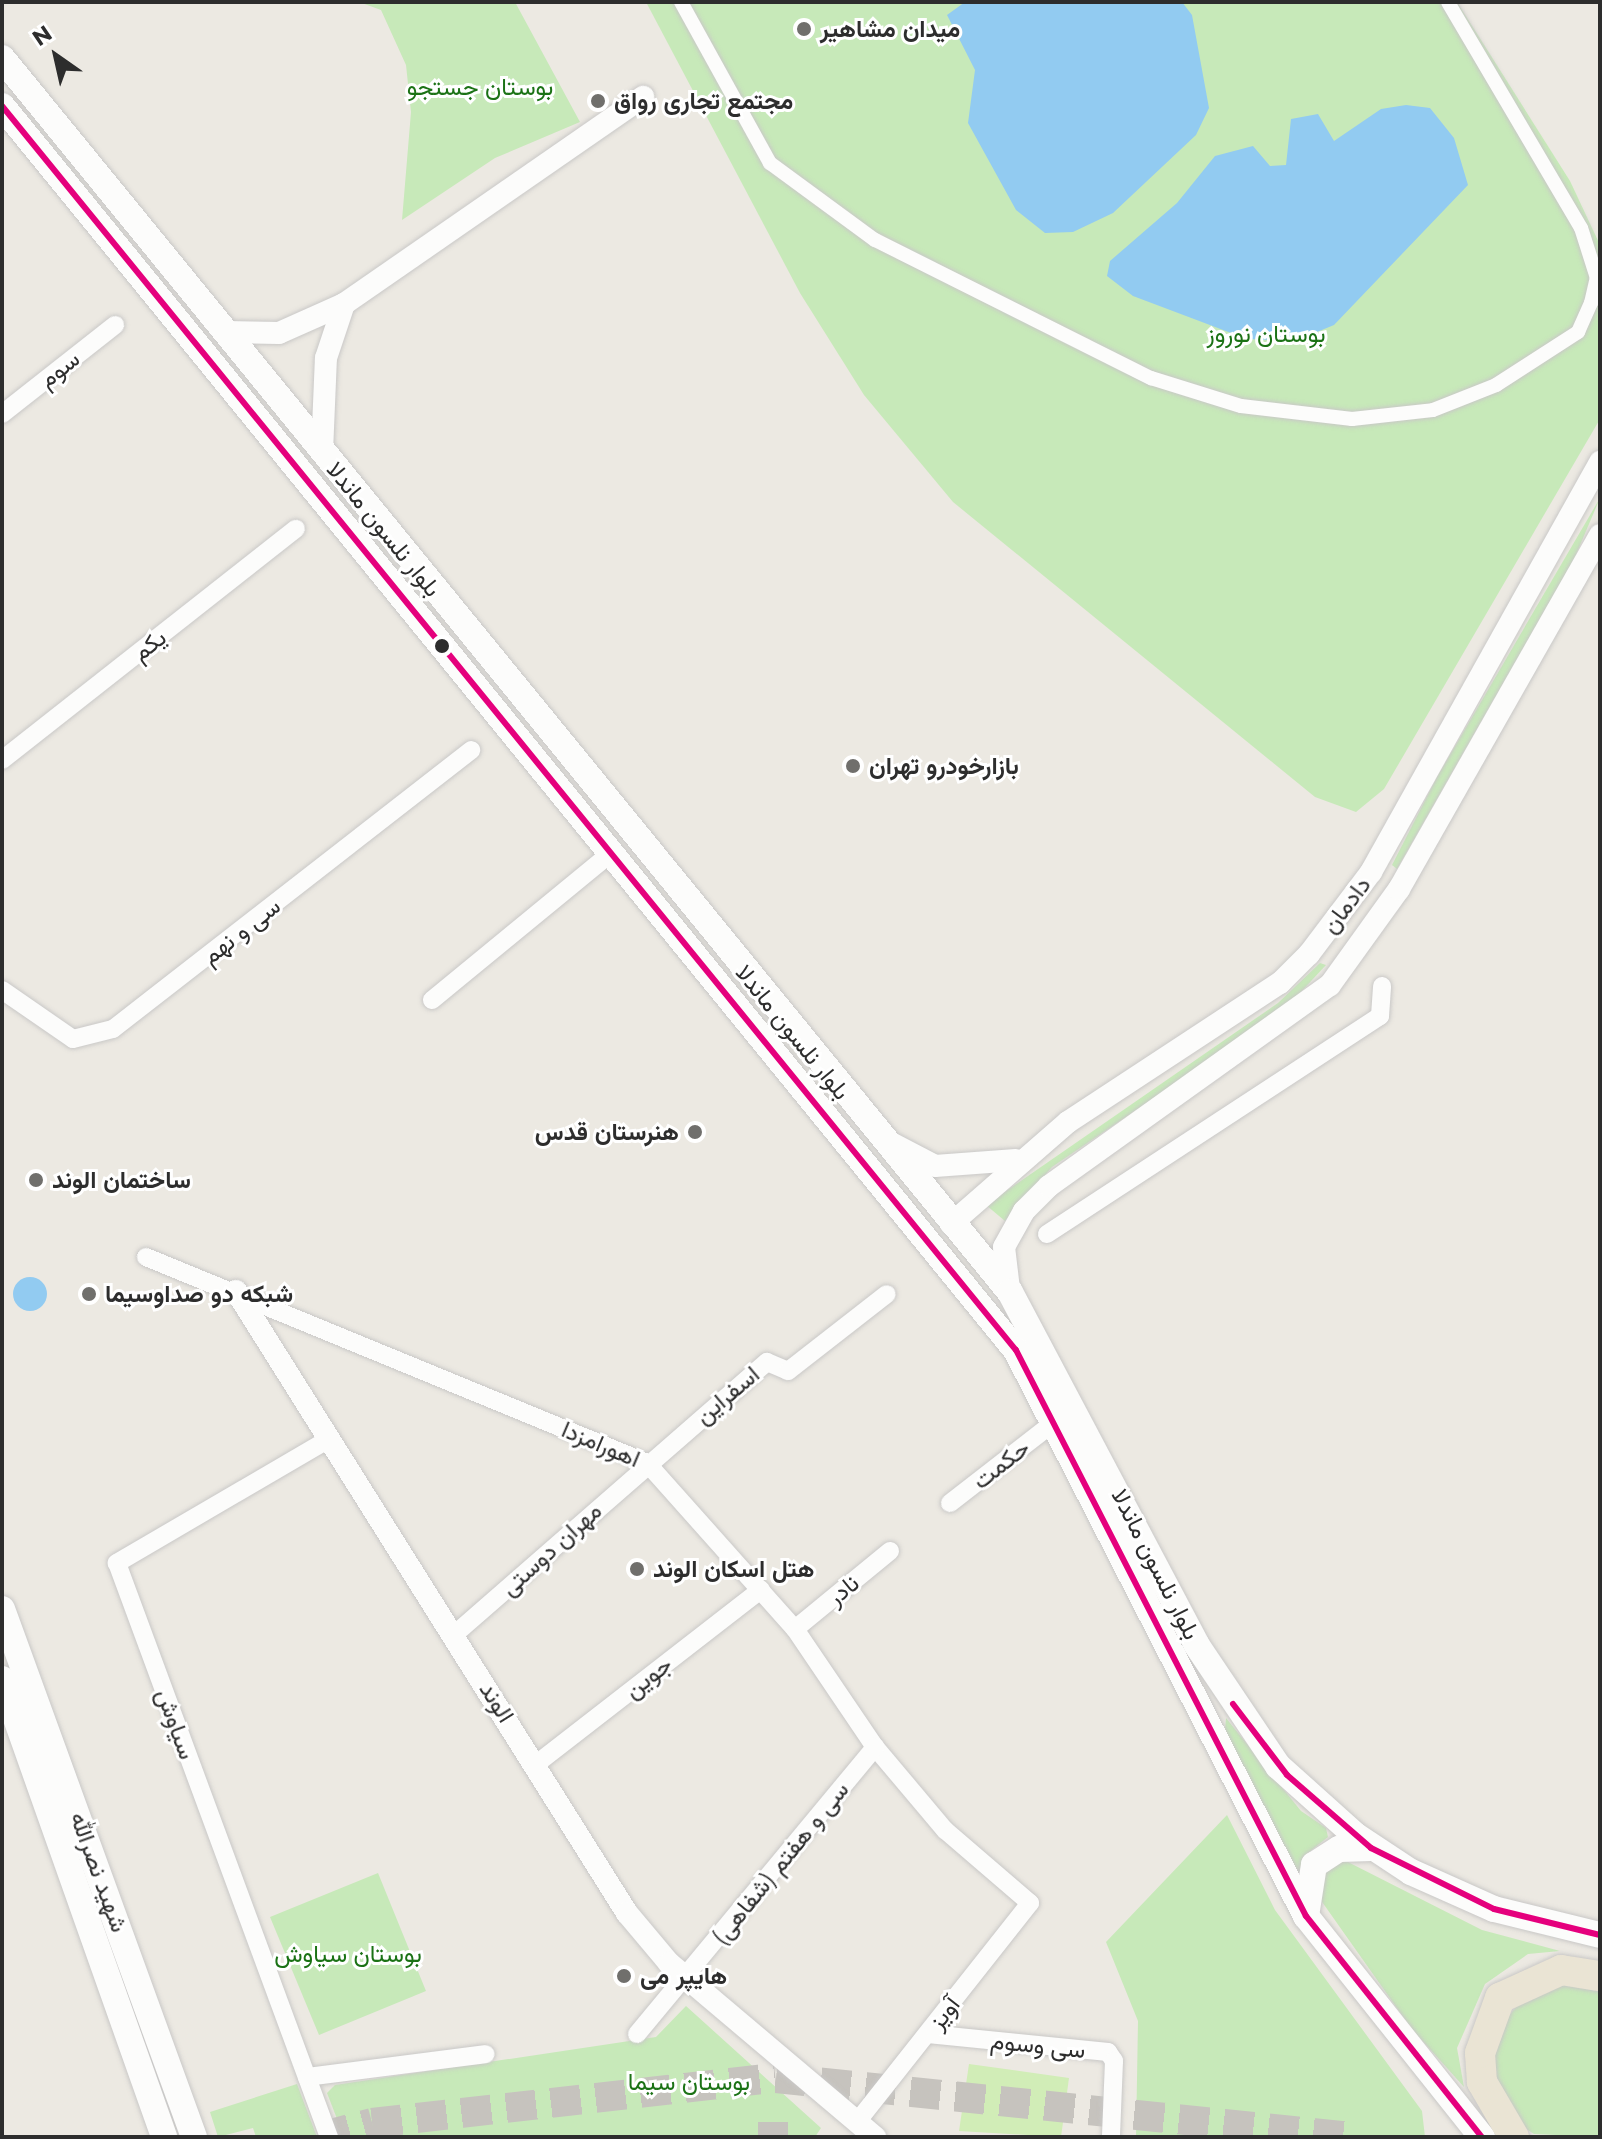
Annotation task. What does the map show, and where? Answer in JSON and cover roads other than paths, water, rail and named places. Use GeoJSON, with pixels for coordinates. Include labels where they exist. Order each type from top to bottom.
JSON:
{"type":"FeatureCollection","features":[{"type":"Feature","properties":{"kind":"highway"},"geometry":{"type":"LineString","coordinates":[[1514,2137],[1482,2082],[1480,2053],[1500,1998],[1561,1970],[1600,1976]]}},
{"type":"Feature","properties":{"kind":"main road","name":"بلوار نلسون ماندلا"},"geometry":{"type":"LineString","coordinates":[[2,58],[870,1126],[1010,1292],[1193,1638],[1230,1700],[1287,1775],[1371,1848],[1480,1904],[1600,1935]]}},
{"type":"Feature","properties":{"kind":"main road","name":"بلوار نلسون ماندلا"},"geometry":{"type":"LineString","coordinates":[[2,106],[1016,1350],[1167,1652],[1306,1916],[1482,2137]]}},
{"type":"Feature","properties":{"kind":"main road"},"geometry":{"type":"LineString","coordinates":[[951,1224],[1016,1350]]}},
{"type":"Feature","properties":{"kind":"main road","name":"شهید نصرالله"},"geometry":{"type":"LineString","coordinates":[[2,1609],[194,2137]]}},
{"type":"Feature","properties":{"kind":"main road"},"geometry":{"type":"LineString","coordinates":[[1167,1652],[1189,1658],[1193,1638]]}},
{"type":"Feature","properties":{"kind":"main road","name":"شهید نصرالله"},"geometry":{"type":"LineString","coordinates":[[2,1679],[164,2137]]}},
{"type":"Feature","properties":{"kind":"main road"},"geometry":{"type":"LineString","coordinates":[[1201,1715],[1211,1697],[1230,1700]]}},
{"type":"Feature","properties":{"kind":"main road"},"geometry":{"type":"LineString","coordinates":[[1306,1916],[1314,1865],[1339,1849],[1371,1848]]}},
{"type":"Feature","properties":{"kind":"street"},"geometry":{"type":"LineString","coordinates":[[681,2],[770,163],[875,240],[1151,378],[1241,406],[1352,419],[1433,410],[1496,385],[1578,332],[1591,303],[1597,278],[1581,228],[1448,2]]}},
{"type":"Feature","properties":{"kind":"street"},"geometry":{"type":"LineString","coordinates":[[225,332],[279,333],[344,304],[643,97]]}},
{"type":"Feature","properties":{"kind":"street"},"geometry":{"type":"LineString","coordinates":[[322,452],[326,358],[344,304]]}},
{"type":"Feature","properties":{"kind":"street","name":"سوم"},"geometry":{"type":"LineString","coordinates":[[2,414],[115,325]]}},
{"type":"Feature","properties":{"kind":"street","name":"دادمان"},"geometry":{"type":"LineString","coordinates":[[951,1224],[1021,1158],[1280,983],[1344,907],[1600,462]]}},
{"type":"Feature","properties":{"kind":"street","name":"یکم"},"geometry":{"type":"LineString","coordinates":[[2,760],[296,529]]}},
{"type":"Feature","properties":{"kind":"street","name":"دادمان"},"geometry":{"type":"LineString","coordinates":[[1010,1292],[1004,1247],[1035,1200],[1312,1004],[1370,929],[1600,535]]}},
{"type":"Feature","properties":{"kind":"street","name":"سی و نهم"},"geometry":{"type":"LineString","coordinates":[[2,990],[73,1039],[113,1029],[471,750]]}},
{"type":"Feature","properties":{"kind":"street"},"geometry":{"type":"LineString","coordinates":[[432,1000],[610,854]]}},
{"type":"Feature","properties":{"kind":"street"},"geometry":{"type":"LineString","coordinates":[[1344,907],[1370,929]]}},
{"type":"Feature","properties":{"kind":"street"},"geometry":{"type":"LineString","coordinates":[[1047,1234],[1380,1016],[1382,986]]}},
{"type":"Feature","properties":{"kind":"street"},"geometry":{"type":"LineString","coordinates":[[870,1126],[935,1166],[988,1167],[1021,1158]]}},
{"type":"Feature","properties":{"kind":"street"},"geometry":{"type":"LineString","coordinates":[[146,1257],[236,1291]]}},
{"type":"Feature","properties":{"kind":"street","name":"الوند"},"geometry":{"type":"LineString","coordinates":[[236,1291],[455,1634],[627,1913],[686,1978],[863,2133]]}},
{"type":"Feature","properties":{"kind":"street","name":"اهورامزدا"},"geometry":{"type":"LineString","coordinates":[[236,1291],[647,1463],[795,1629],[875,1747],[945,1830],[1030,1903]]}},
{"type":"Feature","properties":{"kind":"street","name":"اسفراین"},"geometry":{"type":"LineString","coordinates":[[647,1463],[767,1362],[788,1371],[887,1294]]}},
{"type":"Feature","properties":{"kind":"street","name":"حکمت"},"geometry":{"type":"LineString","coordinates":[[950,1503],[1052,1424]]}},
{"type":"Feature","properties":{"kind":"street","name":"سیاوش"},"geometry":{"type":"LineString","coordinates":[[329,1439],[117,1563],[329,2137]]}},
{"type":"Feature","properties":{"kind":"street","name":"مهران دوستی"},"geometry":{"type":"LineString","coordinates":[[455,1634],[647,1463]]}},
{"type":"Feature","properties":{"kind":"street","name":"نادر"},"geometry":{"type":"LineString","coordinates":[[795,1629],[890,1551]]}},
{"type":"Feature","properties":{"kind":"street","name":"جوین"},"geometry":{"type":"LineString","coordinates":[[535,1765],[761,1590]]}},
{"type":"Feature","properties":{"kind":"street","name":"سی و هفتم (شفاهی)"},"geometry":{"type":"LineString","coordinates":[[637,2034],[875,1747]]}},
{"type":"Feature","properties":{"kind":"street","name":"آویز"},"geometry":{"type":"LineString","coordinates":[[863,2133],[928,2034],[1030,1903]]}},
{"type":"Feature","properties":{"kind":"street","name":"سی وسوم"},"geometry":{"type":"LineString","coordinates":[[928,2034],[1108,2052],[1114,2061],[1111,2137]]}},
{"type":"Feature","properties":{"kind":"street"},"geometry":{"type":"LineString","coordinates":[[307,2077],[486,2054]]}},
{"type":"Feature","properties":{"kind":"water"},"geometry":{"type":"Polygon","coordinates":[[[965,2],[1182,2],[1192,15],[1209,108],[1196,135],[1113,213],[1073,232],[1045,233],[1016,210],[968,123],[975,70],[947,15],[965,2]]]}},
{"type":"Feature","properties":{"kind":"water"},"geometry":{"type":"Polygon","coordinates":[[[1406,105],[1430,108],[1454,138],[1468,185],[1334,325],[1295,341],[1247,339],[1133,296],[1107,276],[1110,261],[1177,203],[1215,156],[1253,146],[1270,166],[1286,165],[1291,119],[1318,114],[1334,141],[1381,109],[1406,105]]]}},
{"type":"Feature","properties":{"kind":"water"},"geometry":{"type":"Polygon","coordinates":[[[30,1277],[42,1282],[47,1294],[42,1306],[30,1311],[18,1306],[13,1294],[18,1282],[30,1277]]]}},
{"type":"Feature","properties":{"kind":"tunnel"},"geometry":{"type":"LineString","coordinates":[[320,2137],[372,2123],[776,2078],[1351,2137]]}},
{"type":"Feature","properties":{"kind":"tunnel"},"geometry":{"type":"LineString","coordinates":[[758,2137],[803,2137]]}},
{"type":"Feature","properties":{"kind":"place","name":"میدان مشاهیر"},"geometry":{"type":"Point","coordinates":[804,29]}},
{"type":"Feature","properties":{"kind":"place","name":"مجتمع تجاری رواق"},"geometry":{"type":"Point","coordinates":[598,101]}},
{"type":"Feature","properties":{"kind":"place","name":"بازارخودرو تهران"},"geometry":{"type":"Point","coordinates":[853,766]}},
{"type":"Feature","properties":{"kind":"place","name":"هنرستان قدس"},"geometry":{"type":"Point","coordinates":[695,1132]}},
{"type":"Feature","properties":{"kind":"place","name":"ساختمان الوند"},"geometry":{"type":"Point","coordinates":[36,1180]}},
{"type":"Feature","properties":{"kind":"place","name":"شبکه دو صداوسیما"},"geometry":{"type":"Point","coordinates":[89,1294]}},
{"type":"Feature","properties":{"kind":"place","name":"هتل اسکان الوند"},"geometry":{"type":"Point","coordinates":[637,1569]}},
{"type":"Feature","properties":{"kind":"place","name":"هایپر می"},"geometry":{"type":"Point","coordinates":[624,1976]}},
{"type":"Feature","properties":{"kind":"park label","name":"بوستان جستجو"},"geometry":{"type":"Point","coordinates":[480,87]}},
{"type":"Feature","properties":{"kind":"park label","name":"بوستان نوروز"},"geometry":{"type":"Point","coordinates":[1266,334]}},
{"type":"Feature","properties":{"kind":"park label","name":"بوستان سیاوش"},"geometry":{"type":"Point","coordinates":[348,1954]}},
{"type":"Feature","properties":{"kind":"park label","name":"بوستان سیما"},"geometry":{"type":"Point","coordinates":[689,2082]}}]}
